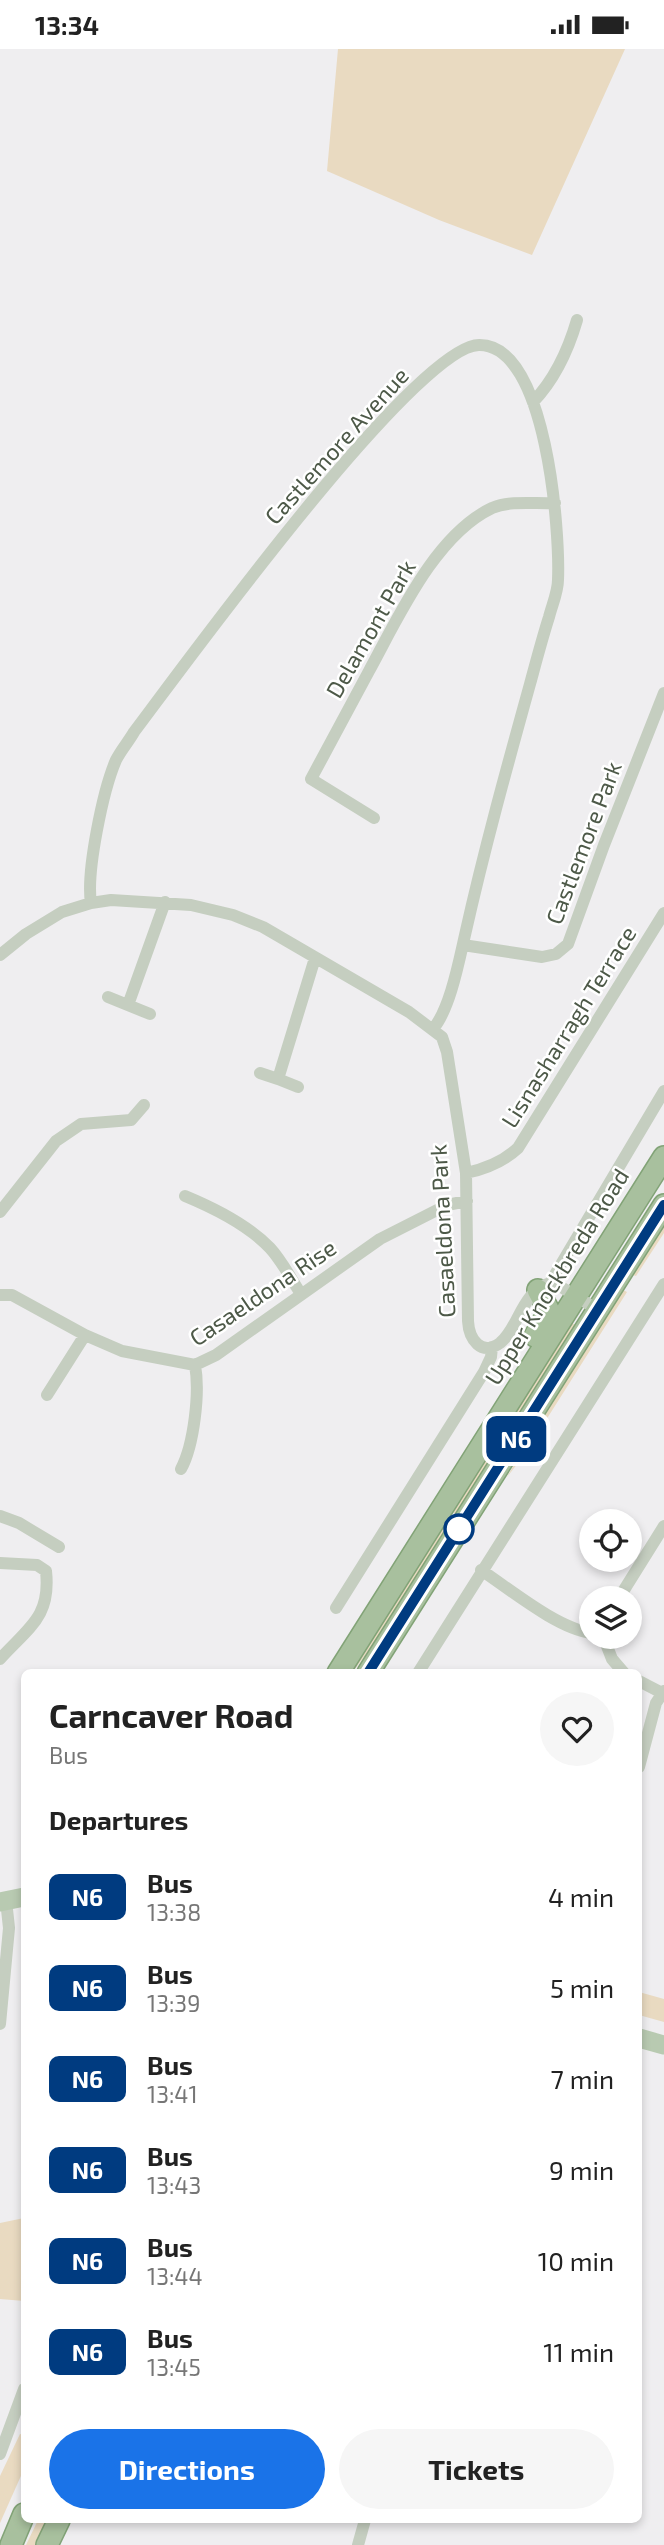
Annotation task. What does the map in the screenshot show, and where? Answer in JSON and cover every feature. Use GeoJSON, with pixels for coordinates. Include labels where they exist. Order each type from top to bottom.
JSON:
{"type":"FeatureCollection","features":[{"type":"Feature","properties":{"kind":"highway","name":"Upper Knockbreda Road"},"geometry":{"type":"LineString","coordinates":[[341,1669],[664,1157]]}},
{"type":"Feature","properties":{"kind":"highway"},"geometry":{"type":"LineString","coordinates":[[371,1669],[664,1205]]}},
{"type":"Feature","properties":{"kind":"highway"},"geometry":{"type":"LineString","coordinates":[[426,1533],[448,1476],[548,1317],[544,1287]]}},
{"type":"Feature","properties":{"kind":"highway"},"geometry":{"type":"LineString","coordinates":[[386,1669],[451,1566],[449,1545]]}},
{"type":"Feature","properties":{"kind":"highway"},"geometry":{"type":"LineString","coordinates":[[10,2545],[21,2521]]}},
{"type":"Feature","properties":{"kind":"highway"},"geometry":{"type":"LineString","coordinates":[[47,2545],[58,2523]]}},
{"type":"Feature","properties":{"kind":"main road"},"geometry":{"type":"LineString","coordinates":[[642,2039],[664,2045]]}},
{"type":"Feature","properties":{"kind":"street"},"geometry":{"type":"LineString","coordinates":[[533,402],[547,387],[570,345],[577,320]]}},
{"type":"Feature","properties":{"kind":"street","name":"Castlemore Avenue"},"geometry":{"type":"LineString","coordinates":[[91,904],[88,885],[104,803],[117,760],[183,667],[313,499],[367,436],[424,379],[455,353],[476,344],[491,346],[506,354],[519,371],[533,402],[546,445],[555,503],[558,584],[492,824],[463,945],[446,1005],[433,1029]]}},
{"type":"Feature","properties":{"kind":"street","name":"Delamont Park"},"geometry":{"type":"LineString","coordinates":[[374,818],[311,779],[422,577],[447,545],[475,518],[495,507],[510,504],[555,503]]}},
{"type":"Feature","properties":{"kind":"street","name":"Castlemore Park"},"geometry":{"type":"LineString","coordinates":[[463,945],[542,957],[556,954],[568,944],[664,693]]}},
{"type":"Feature","properties":{"kind":"street"},"geometry":{"type":"LineString","coordinates":[[0,955],[62,912],[111,899],[165,902],[233,915],[263,927],[433,1029]]}},
{"type":"Feature","properties":{"kind":"street"},"geometry":{"type":"LineString","coordinates":[[128,1006],[165,902]]}},
{"type":"Feature","properties":{"kind":"street","name":"Lisnasharragh Terrace"},"geometry":{"type":"LineString","coordinates":[[466,1173],[491,1166],[518,1148],[664,913]]}},
{"type":"Feature","properties":{"kind":"street"},"geometry":{"type":"LineString","coordinates":[[278,1079],[315,958]]}},
{"type":"Feature","properties":{"kind":"street"},"geometry":{"type":"LineString","coordinates":[[108,997],[150,1014]]}},
{"type":"Feature","properties":{"kind":"street","name":"Casaeldona Park"},"geometry":{"type":"LineString","coordinates":[[433,1029],[442,1037],[446,1052],[466,1173],[468,1328],[474,1343],[485,1348],[492,1347]]}},
{"type":"Feature","properties":{"kind":"street"},"geometry":{"type":"LineString","coordinates":[[261,1073],[298,1087]]}},
{"type":"Feature","properties":{"kind":"street","name":"Upper Knockbreda Road"},"geometry":{"type":"LineString","coordinates":[[336,1608],[484,1372],[492,1347],[505,1337],[525,1305],[544,1287],[664,1091]]}},
{"type":"Feature","properties":{"kind":"street"},"geometry":{"type":"LineString","coordinates":[[0,1212],[56,1141],[81,1124],[131,1119],[144,1105]]}},
{"type":"Feature","properties":{"kind":"street"},"geometry":{"type":"LineString","coordinates":[[185,1196],[249,1230],[270,1248],[301,1294]]}},
{"type":"Feature","properties":{"kind":"street","name":"Casaeldona Rise"},"geometry":{"type":"LineString","coordinates":[[0,1294],[12,1295],[85,1335],[122,1351],[195,1365],[216,1355],[380,1239],[447,1205],[467,1201]]}},
{"type":"Feature","properties":{"kind":"street"},"geometry":{"type":"LineString","coordinates":[[420,1669],[664,1284]]}},
{"type":"Feature","properties":{"kind":"street"},"geometry":{"type":"LineString","coordinates":[[544,1287],[558,1285],[597,1310]]}},
{"type":"Feature","properties":{"kind":"street"},"geometry":{"type":"LineString","coordinates":[[47,1395],[85,1335]]}},
{"type":"Feature","properties":{"kind":"street"},"geometry":{"type":"LineString","coordinates":[[181,1469],[188,1454],[197,1385],[195,1365]]}},
{"type":"Feature","properties":{"kind":"street"},"geometry":{"type":"LineString","coordinates":[[0,1516],[19,1523],[59,1547]]}},
{"type":"Feature","properties":{"kind":"street"},"geometry":{"type":"LineString","coordinates":[[626,1586],[664,1526]]}},
{"type":"Feature","properties":{"kind":"street"},"geometry":{"type":"LineString","coordinates":[[0,1563],[37,1565],[46,1571],[48,1591],[43,1612],[0,1659]]}},
{"type":"Feature","properties":{"kind":"street"},"geometry":{"type":"LineString","coordinates":[[481,1570],[579,1631]]}},
{"type":"Feature","properties":{"kind":"street"},"geometry":{"type":"LineString","coordinates":[[608,1649],[621,1669]]}},
{"type":"Feature","properties":{"kind":"street"},"geometry":{"type":"LineString","coordinates":[[642,1682],[663,1692],[656,1703],[642,1756]]}},
{"type":"Feature","properties":{"kind":"street"},"geometry":{"type":"LineString","coordinates":[[0,2024],[10,1900]]}},
{"type":"Feature","properties":{"kind":"street"},"geometry":{"type":"LineString","coordinates":[[0,2454],[21,2397]]}},
{"type":"Feature","properties":{"kind":"street"},"geometry":{"type":"LineString","coordinates":[[358,2545],[364,2523]]}},
{"type":"Feature","properties":{"kind":"shaded area"},"geometry":{"type":"Polygon","coordinates":[[[338,49],[625,49],[532,255],[439,220],[327,171],[338,49]]]}},
{"type":"Feature","properties":{"kind":"shaded area"},"geometry":{"type":"Polygon","coordinates":[[[664,1226],[664,1233],[636,1276],[633,1275],[664,1226]]]}},
{"type":"Feature","properties":{"kind":"shaded area"},"geometry":{"type":"Polygon","coordinates":[[[623,1290],[627,1292],[522,1458],[507,1477],[532,1434],[623,1290]]]}},
{"type":"Feature","properties":{"kind":"shaded area"},"geometry":{"type":"Polygon","coordinates":[[[569,1320],[576,1326],[457,1515],[450,1510],[569,1320]]]}},
{"type":"Feature","properties":{"kind":"shaded area"},"geometry":{"type":"Polygon","coordinates":[[[442,1521],[451,1526],[384,1630],[355,1669],[349,1669],[442,1521]]]}},
{"type":"Feature","properties":{"kind":"shaded area"},"geometry":{"type":"Polygon","coordinates":[[[642,1993],[664,1999],[664,2022],[642,2016],[642,1993]]]}},
{"type":"Feature","properties":{"kind":"shaded area"},"geometry":{"type":"Polygon","coordinates":[[[21,2219],[21,2301],[0,2299],[0,2223],[21,2219]]]}},
{"type":"Feature","properties":{"kind":"shaded area"},"geometry":{"type":"Polygon","coordinates":[[[21,2434],[21,2476],[0,2523],[0,2476],[21,2434]]]}},
{"type":"Feature","properties":{"kind":"shaded area"},"geometry":{"type":"Polygon","coordinates":[[[37,2523],[47,2523],[36,2545],[26,2545],[37,2523]]]}},
{"type":"Feature","properties":{"kind":"bus line","name":"N6"},"geometry":{"type":"LineString","coordinates":[[370,1669],[664,1205]]}}]}
